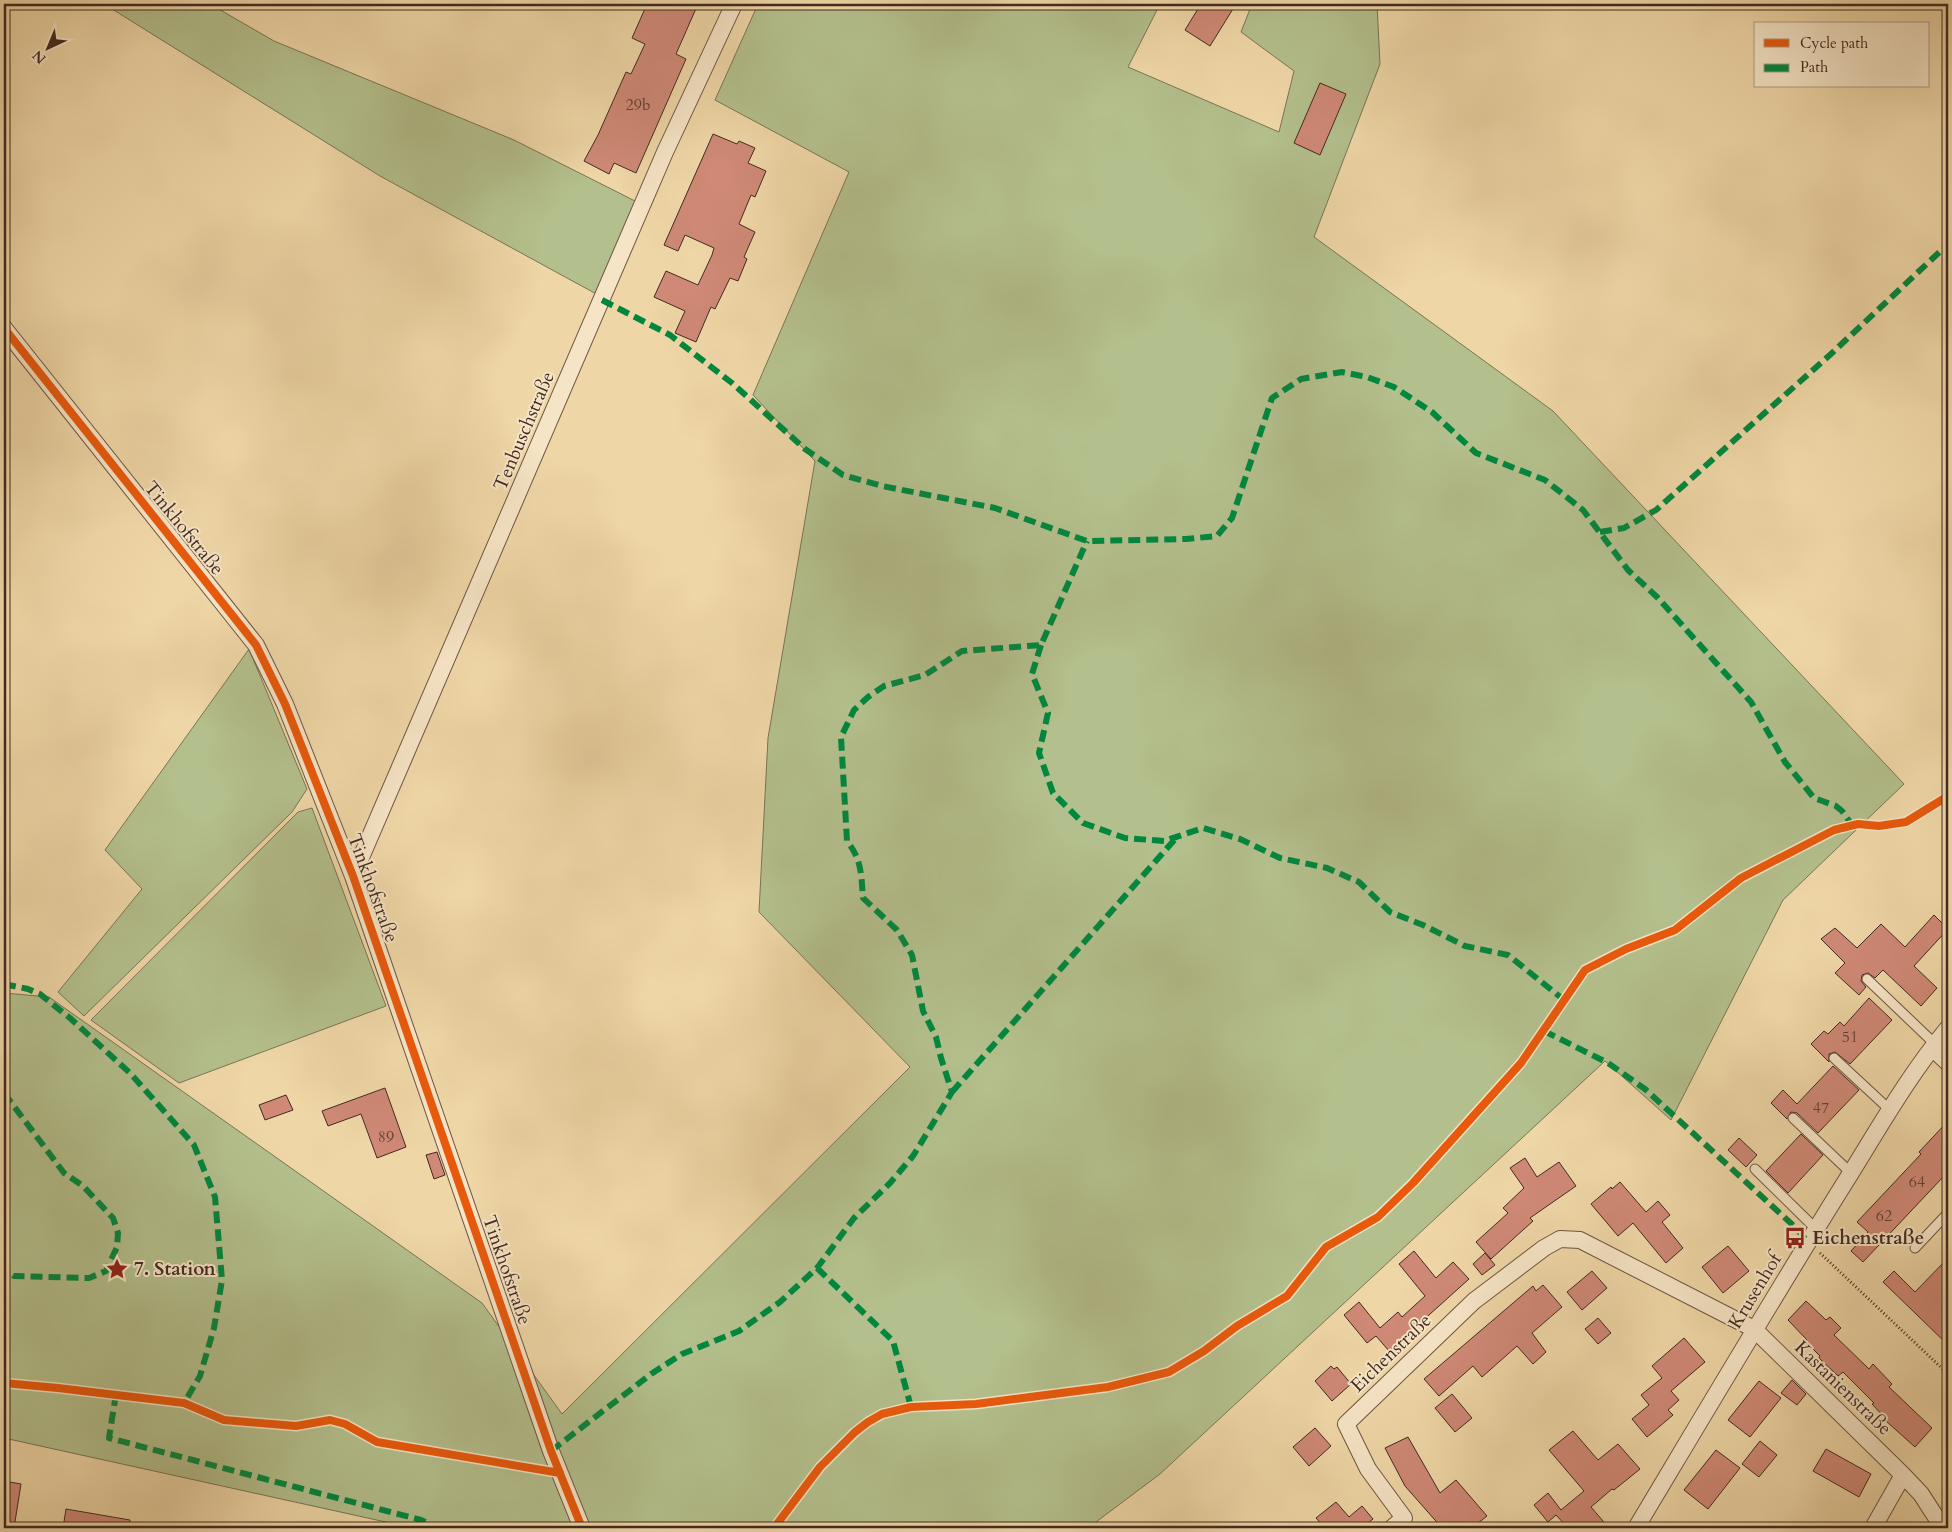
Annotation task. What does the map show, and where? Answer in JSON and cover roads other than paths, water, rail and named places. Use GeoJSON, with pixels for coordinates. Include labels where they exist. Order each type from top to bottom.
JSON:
{"type":"FeatureCollection","features":[{"type":"Feature","properties":{"kind":"street","name":"Tenbuschstraße"},"geometry":{"type":"LineString","coordinates":[[353,876],[665,152],[734,4]]}},
{"type":"Feature","properties":{"kind":"street","name":"Tinkhofstraße"},"geometry":{"type":"LineString","coordinates":[[4,328],[256,645],[285,704],[353,876],[551,1450],[582,1528]]}},
{"type":"Feature","properties":{"kind":"street","name":"Krusenhof"},"geometry":{"type":"LineString","coordinates":[[1636,1528],[1754,1330],[1890,1110],[1948,1028]]}},
{"type":"Feature","properties":{"kind":"street"},"geometry":{"type":"LineString","coordinates":[[1934,1046],[1948,1063]]}},
{"type":"Feature","properties":{"kind":"street","name":"Eichenstraße"},"geometry":{"type":"LineString","coordinates":[[1403,1525],[1368,1469],[1346,1424],[1474,1301],[1544,1248],[1560,1239],[1580,1240],[1754,1330]]}},
{"type":"Feature","properties":{"kind":"street","name":"Kastanienstraße"},"geometry":{"type":"LineString","coordinates":[[1754,1330],[1922,1494],[1943,1528]]}},
{"type":"Feature","properties":{"kind":"street"},"geometry":{"type":"LineString","coordinates":[[1873,1528],[1903,1475]]}},
{"type":"Feature","properties":{"kind":"lane"},"geometry":{"type":"LineString","coordinates":[[1867,978],[1934,1046]]}},
{"type":"Feature","properties":{"kind":"lane"},"geometry":{"type":"LineString","coordinates":[[1834,1058],[1890,1110]]}},
{"type":"Feature","properties":{"kind":"lane"},"geometry":{"type":"LineString","coordinates":[[1793,1118],[1851,1173]]}},
{"type":"Feature","properties":{"kind":"lane"},"geometry":{"type":"LineString","coordinates":[[1755,1169],[1812,1235]]}},
{"type":"Feature","properties":{"kind":"lane"},"geometry":{"type":"LineString","coordinates":[[1915,1248],[1948,1213]]}},
{"type":"Feature","properties":{"kind":"place","name":"Eichenstraße"},"geometry":{"type":"Point","coordinates":[1795,1238]}},
{"type":"Feature","properties":{"kind":"place","name":"7. Station"},"geometry":{"type":"Point","coordinates":[117,1269]}}]}
